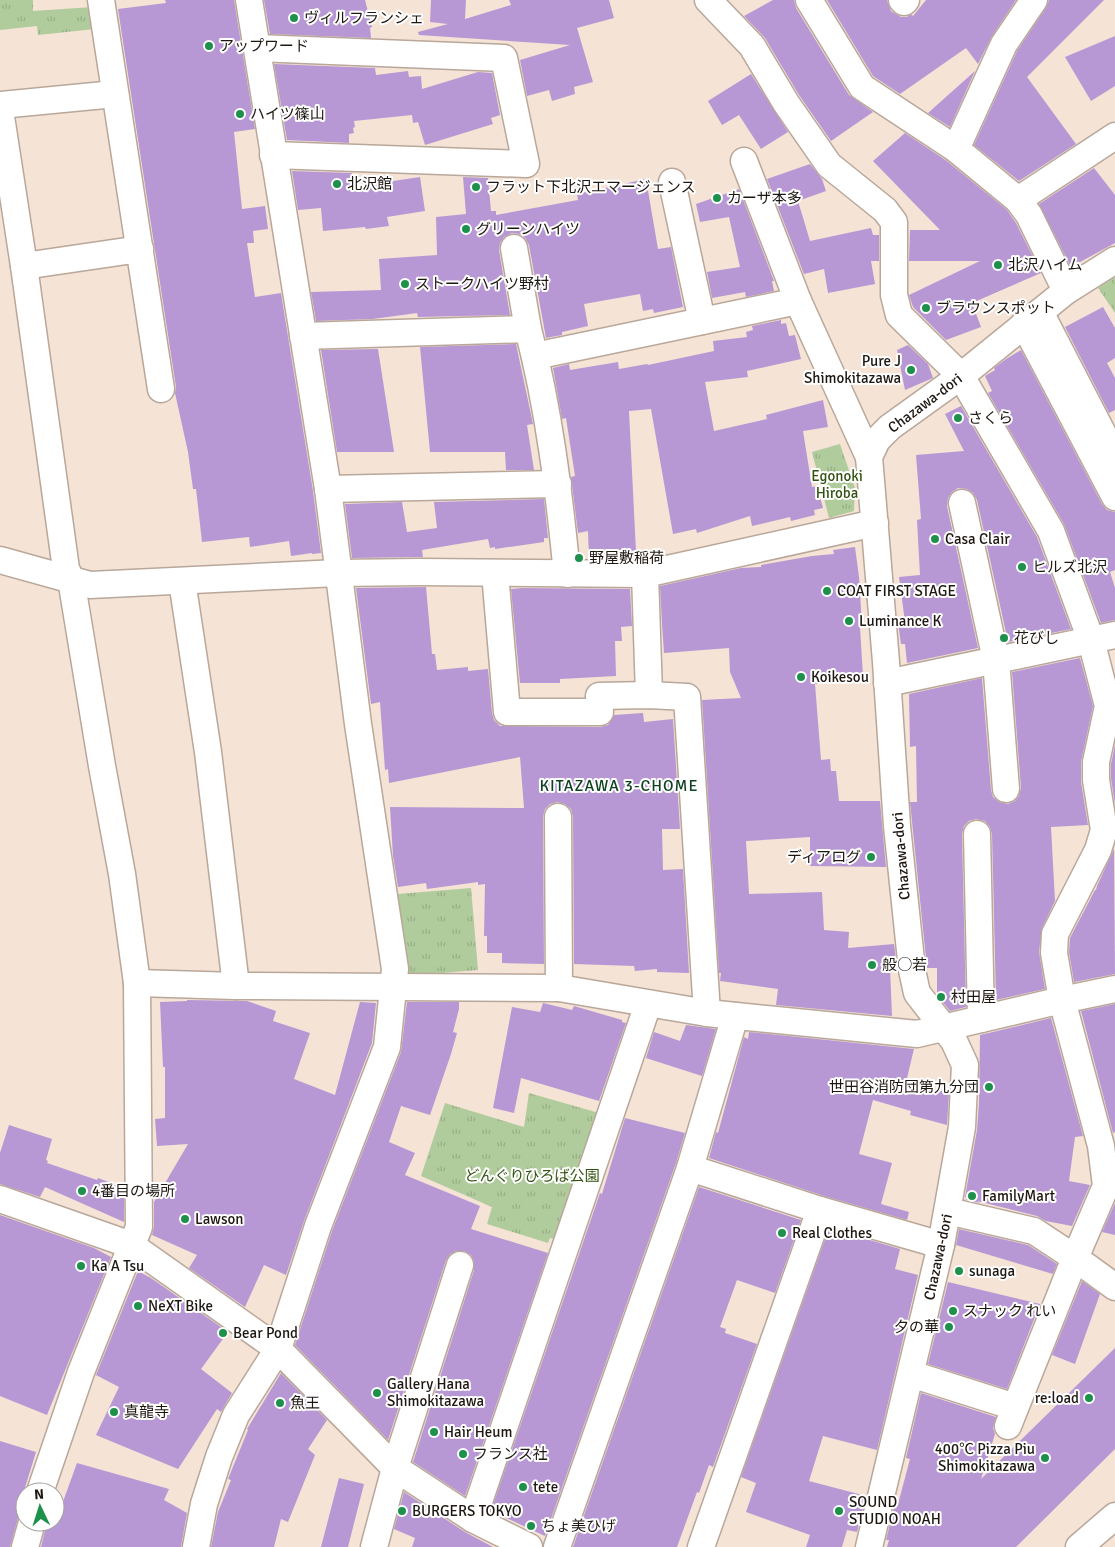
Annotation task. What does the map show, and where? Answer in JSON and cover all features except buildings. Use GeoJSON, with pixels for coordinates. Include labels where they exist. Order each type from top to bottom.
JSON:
{"type":"FeatureCollection","features":[{"type":"Feature","properties":{"kind":"street"},"geometry":{"type":"LineString","coordinates":[[101,0],[161,389]]}},
{"type":"Feature","properties":{"kind":"street"},"geometry":{"type":"LineString","coordinates":[[196,1547],[204,1504],[219,1457],[236,1415],[278,1349],[318,1226],[387,1047],[395,969],[338,573],[328,489],[249,0]]}},
{"type":"Feature","properties":{"kind":"street"},"geometry":{"type":"LineString","coordinates":[[708,0],[752,46],[786,103],[829,165],[884,210],[894,222],[894,295],[899,315],[961,376],[1051,531],[1103,637],[1108,706],[1096,762],[1096,780],[1104,830],[1098,850],[1055,934],[1054,953],[1062,1000],[1101,1146],[1106,1186],[1011,1416],[911,1374]]}},
{"type":"Feature","properties":{"kind":"street"},"geometry":{"type":"LineString","coordinates":[[809,0],[862,88],[956,149],[1018,200],[1029,215],[1066,291]]}},
{"type":"Feature","properties":{"kind":"street"},"geometry":{"type":"LineString","coordinates":[[902,0],[904,2],[906,0]]}},
{"type":"Feature","properties":{"kind":"street"},"geometry":{"type":"LineString","coordinates":[[956,149],[1004,44],[1034,0]]}},
{"type":"Feature","properties":{"kind":"street"},"geometry":{"type":"LineString","coordinates":[[257,48],[504,58],[526,164],[273,155]]}},
{"type":"Feature","properties":{"kind":"street"},"geometry":{"type":"LineString","coordinates":[[0,105],[114,94]]}},
{"type":"Feature","properties":{"kind":"street"},"geometry":{"type":"LineString","coordinates":[[0,110],[24,266],[66,570],[71,579],[122,874],[137,983],[138,1227],[80,1372],[43,1482]]}},
{"type":"Feature","properties":{"kind":"street"},"geometry":{"type":"LineString","coordinates":[[1018,200],[1115,136]]}},
{"type":"Feature","properties":{"kind":"street"},"geometry":{"type":"LineString","coordinates":[[744,161],[798,301],[869,457]]}},
{"type":"Feature","properties":{"kind":"street"},"geometry":{"type":"LineString","coordinates":[[672,182],[702,321]]}},
{"type":"Feature","properties":{"kind":"street"},"geometry":{"type":"LineString","coordinates":[[514,248],[558,484],[567,574]]}},
{"type":"Feature","properties":{"kind":"street"},"geometry":{"type":"LineString","coordinates":[[24,266],[140,249]]}},
{"type":"Feature","properties":{"kind":"street","name":"Chazawa-dori"},"geometry":{"type":"LineString","coordinates":[[869,1547],[948,1211],[962,1127],[965,1065],[954,1041],[917,994],[912,970],[897,826],[869,457],[877,440],[890,428],[961,376],[1066,291],[1115,260]]}},
{"type":"Feature","properties":{"kind":"street"},"geometry":{"type":"LineString","coordinates":[[535,356],[798,301]]}},
{"type":"Feature","properties":{"kind":"street"},"geometry":{"type":"LineString","coordinates":[[1032,318],[1115,457]]}},
{"type":"Feature","properties":{"kind":"street"},"geometry":{"type":"LineString","coordinates":[[1032,318],[1115,497]]}},
{"type":"Feature","properties":{"kind":"street"},"geometry":{"type":"LineString","coordinates":[[303,336],[528,329]]}},
{"type":"Feature","properties":{"kind":"street"},"geometry":{"type":"LineString","coordinates":[[328,489],[558,484]]}},
{"type":"Feature","properties":{"kind":"street"},"geometry":{"type":"LineString","coordinates":[[962,503],[996,660],[1006,789]]}},
{"type":"Feature","properties":{"kind":"street"},"geometry":{"type":"LineString","coordinates":[[0,560],[90,585],[338,573],[645,574],[875,524]]}},
{"type":"Feature","properties":{"kind":"street"},"geometry":{"type":"LineString","coordinates":[[495,573],[507,712],[600,712],[599,696],[649,695],[687,698],[707,1012]]}},
{"type":"Feature","properties":{"kind":"street"},"geometry":{"type":"LineString","coordinates":[[645,574],[649,695]]}},
{"type":"Feature","properties":{"kind":"street"},"geometry":{"type":"LineString","coordinates":[[182,581],[208,752],[236,986]]}},
{"type":"Feature","properties":{"kind":"street"},"geometry":{"type":"LineString","coordinates":[[887,683],[1103,637]]}},
{"type":"Feature","properties":{"kind":"street"},"geometry":{"type":"LineString","coordinates":[[558,817],[560,988]]}},
{"type":"Feature","properties":{"kind":"street"},"geometry":{"type":"LineString","coordinates":[[977,834],[981,1019]]}},
{"type":"Feature","properties":{"kind":"street"},"geometry":{"type":"LineString","coordinates":[[137,983],[236,986],[560,988],[648,1004],[735,1016],[917,1034],[1115,989]]}},
{"type":"Feature","properties":{"kind":"street"},"geometry":{"type":"LineString","coordinates":[[473,1518],[648,1004]]}},
{"type":"Feature","properties":{"kind":"street"},"geometry":{"type":"LineString","coordinates":[[557,1547],[690,1168],[735,1016]]}},
{"type":"Feature","properties":{"kind":"street"},"geometry":{"type":"LineString","coordinates":[[690,1168],[820,1210],[941,1245]]}},
{"type":"Feature","properties":{"kind":"street"},"geometry":{"type":"LineString","coordinates":[[0,1199],[131,1245],[278,1349],[395,1468],[473,1518],[526,1546]]}},
{"type":"Feature","properties":{"kind":"street"},"geometry":{"type":"LineString","coordinates":[[701,1547],[820,1210]]}},
{"type":"Feature","properties":{"kind":"street"},"geometry":{"type":"LineString","coordinates":[[948,1211],[1034,1231],[1115,1287]]}},
{"type":"Feature","properties":{"kind":"street"},"geometry":{"type":"LineString","coordinates":[[374,1547],[395,1468],[460,1265]]}},
{"type":"Feature","properties":{"kind":"street"},"geometry":{"type":"LineString","coordinates":[[1080,1547],[1115,1516]]}},
{"type":"Feature","properties":{"kind":"street"},"geometry":{"type":"LineString","coordinates":[[25,1547],[29,1532]]}},
{"type":"Feature","properties":{"kind":"green space"},"geometry":{"type":"Polygon","coordinates":[[[0,0],[33,0],[33,11],[93,7],[95,29],[38,35],[37,26],[0,30],[0,0]]]}},
{"type":"Feature","properties":{"kind":"green space"},"geometry":{"type":"Polygon","coordinates":[[[1115,277],[1115,313],[1098,288],[1115,277]]]}},
{"type":"Feature","properties":{"kind":"green space","name":"Egonoki Hiroba"},"geometry":{"type":"Polygon","coordinates":[[[840,444],[855,488],[854,511],[829,518],[812,452],[840,444]]]}},
{"type":"Feature","properties":{"kind":"green space"},"geometry":{"type":"Polygon","coordinates":[[[471,888],[478,970],[405,976],[398,894],[471,888]]]}},
{"type":"Feature","properties":{"kind":"green space","name":"どんぐりひろば公園"},"geometry":{"type":"Polygon","coordinates":[[[529,1093],[606,1115],[562,1241],[550,1238],[548,1243],[487,1224],[492,1207],[421,1176],[445,1103],[524,1127],[529,1093]]]}},
{"type":"Feature","properties":{"kind":"place","name":"ヴィルフランシェ"},"geometry":{"type":"Point","coordinates":[294,18]}},
{"type":"Feature","properties":{"kind":"place","name":"アップワード"},"geometry":{"type":"Point","coordinates":[209,46]}},
{"type":"Feature","properties":{"kind":"place","name":"ハイツ篠山"},"geometry":{"type":"Point","coordinates":[240,114]}},
{"type":"Feature","properties":{"kind":"place","name":"北沢館"},"geometry":{"type":"Point","coordinates":[337,184]}},
{"type":"Feature","properties":{"kind":"place","name":"フラット下北沢エマージェンス"},"geometry":{"type":"Point","coordinates":[476,187]}},
{"type":"Feature","properties":{"kind":"place","name":"カーザ本多"},"geometry":{"type":"Point","coordinates":[717,198]}},
{"type":"Feature","properties":{"kind":"place","name":"グリーンハイツ"},"geometry":{"type":"Point","coordinates":[466,229]}},
{"type":"Feature","properties":{"kind":"place","name":"北沢ハイム"},"geometry":{"type":"Point","coordinates":[998,265]}},
{"type":"Feature","properties":{"kind":"place","name":"ストークハイツ野村"},"geometry":{"type":"Point","coordinates":[405,284]}},
{"type":"Feature","properties":{"kind":"place","name":"ブラウンスポット"},"geometry":{"type":"Point","coordinates":[926,308]}},
{"type":"Feature","properties":{"kind":"place","name":"Pure J Shimokitazawa"},"geometry":{"type":"Point","coordinates":[911,370]}},
{"type":"Feature","properties":{"kind":"place","name":"さくら"},"geometry":{"type":"Point","coordinates":[958,418]}},
{"type":"Feature","properties":{"kind":"place","name":"Casa Clair"},"geometry":{"type":"Point","coordinates":[935,539]}},
{"type":"Feature","properties":{"kind":"place","name":"野屋敷稲荷"},"geometry":{"type":"Point","coordinates":[579,558]}},
{"type":"Feature","properties":{"kind":"place","name":"ヒルズ北沢"},"geometry":{"type":"Point","coordinates":[1022,567]}},
{"type":"Feature","properties":{"kind":"place","name":"COAT FIRST STAGE"},"geometry":{"type":"Point","coordinates":[827,591]}},
{"type":"Feature","properties":{"kind":"place","name":"Luminance K"},"geometry":{"type":"Point","coordinates":[849,621]}},
{"type":"Feature","properties":{"kind":"place","name":"花びし"},"geometry":{"type":"Point","coordinates":[1004,638]}},
{"type":"Feature","properties":{"kind":"place","name":"Koikesou"},"geometry":{"type":"Point","coordinates":[801,677]}},
{"type":"Feature","properties":{"kind":"place","name":"ディアログ"},"geometry":{"type":"Point","coordinates":[871,857]}},
{"type":"Feature","properties":{"kind":"place","name":"般○若"},"geometry":{"type":"Point","coordinates":[872,965]}},
{"type":"Feature","properties":{"kind":"place","name":"村田屋"},"geometry":{"type":"Point","coordinates":[941,997]}},
{"type":"Feature","properties":{"kind":"place","name":"世田谷消防団第九分団"},"geometry":{"type":"Point","coordinates":[989,1087]}},
{"type":"Feature","properties":{"kind":"place","name":"4番目の場所"},"geometry":{"type":"Point","coordinates":[82,1191]}},
{"type":"Feature","properties":{"kind":"place","name":"FamilyMart"},"geometry":{"type":"Point","coordinates":[972,1196]}},
{"type":"Feature","properties":{"kind":"place","name":"Lawson"},"geometry":{"type":"Point","coordinates":[185,1219]}},
{"type":"Feature","properties":{"kind":"place","name":"Real Clothes"},"geometry":{"type":"Point","coordinates":[782,1233]}},
{"type":"Feature","properties":{"kind":"place","name":"Ka A Tsu"},"geometry":{"type":"Point","coordinates":[81,1266]}},
{"type":"Feature","properties":{"kind":"place","name":"sunaga"},"geometry":{"type":"Point","coordinates":[959,1271]}},
{"type":"Feature","properties":{"kind":"place","name":"NeXT Bike"},"geometry":{"type":"Point","coordinates":[138,1306]}},
{"type":"Feature","properties":{"kind":"place","name":"スナック れい"},"geometry":{"type":"Point","coordinates":[953,1311]}},
{"type":"Feature","properties":{"kind":"place","name":"夕の華"},"geometry":{"type":"Point","coordinates":[949,1327]}},
{"type":"Feature","properties":{"kind":"place","name":"Bear Pond"},"geometry":{"type":"Point","coordinates":[223,1333]}},
{"type":"Feature","properties":{"kind":"place","name":"Gallery Hana Shimokitazawa"},"geometry":{"type":"Point","coordinates":[377,1393]}},
{"type":"Feature","properties":{"kind":"place","name":"re:load"},"geometry":{"type":"Point","coordinates":[1089,1398]}},
{"type":"Feature","properties":{"kind":"place","name":"魚王"},"geometry":{"type":"Point","coordinates":[280,1403]}},
{"type":"Feature","properties":{"kind":"place","name":"真龍寺"},"geometry":{"type":"Point","coordinates":[114,1412]}},
{"type":"Feature","properties":{"kind":"place","name":"Hair Heum"},"geometry":{"type":"Point","coordinates":[434,1432]}},
{"type":"Feature","properties":{"kind":"place","name":"フランス社"},"geometry":{"type":"Point","coordinates":[463,1454]}},
{"type":"Feature","properties":{"kind":"place","name":"400℃ Pizza Piu Shimokitazawa"},"geometry":{"type":"Point","coordinates":[1045,1458]}},
{"type":"Feature","properties":{"kind":"place","name":"tete"},"geometry":{"type":"Point","coordinates":[523,1487]}},
{"type":"Feature","properties":{"kind":"place","name":"BURGERS TOKYO"},"geometry":{"type":"Point","coordinates":[402,1511]}},
{"type":"Feature","properties":{"kind":"place","name":"SOUND STUDIO NOAH"},"geometry":{"type":"Point","coordinates":[839,1511]}},
{"type":"Feature","properties":{"kind":"place","name":"ちょ美ひげ"},"geometry":{"type":"Point","coordinates":[531,1526]}},
{"type":"Feature","properties":{"kind":"district","name":"KITAZAWA 3-CHOME"},"geometry":{"type":"Point","coordinates":[619,786]}}]}
